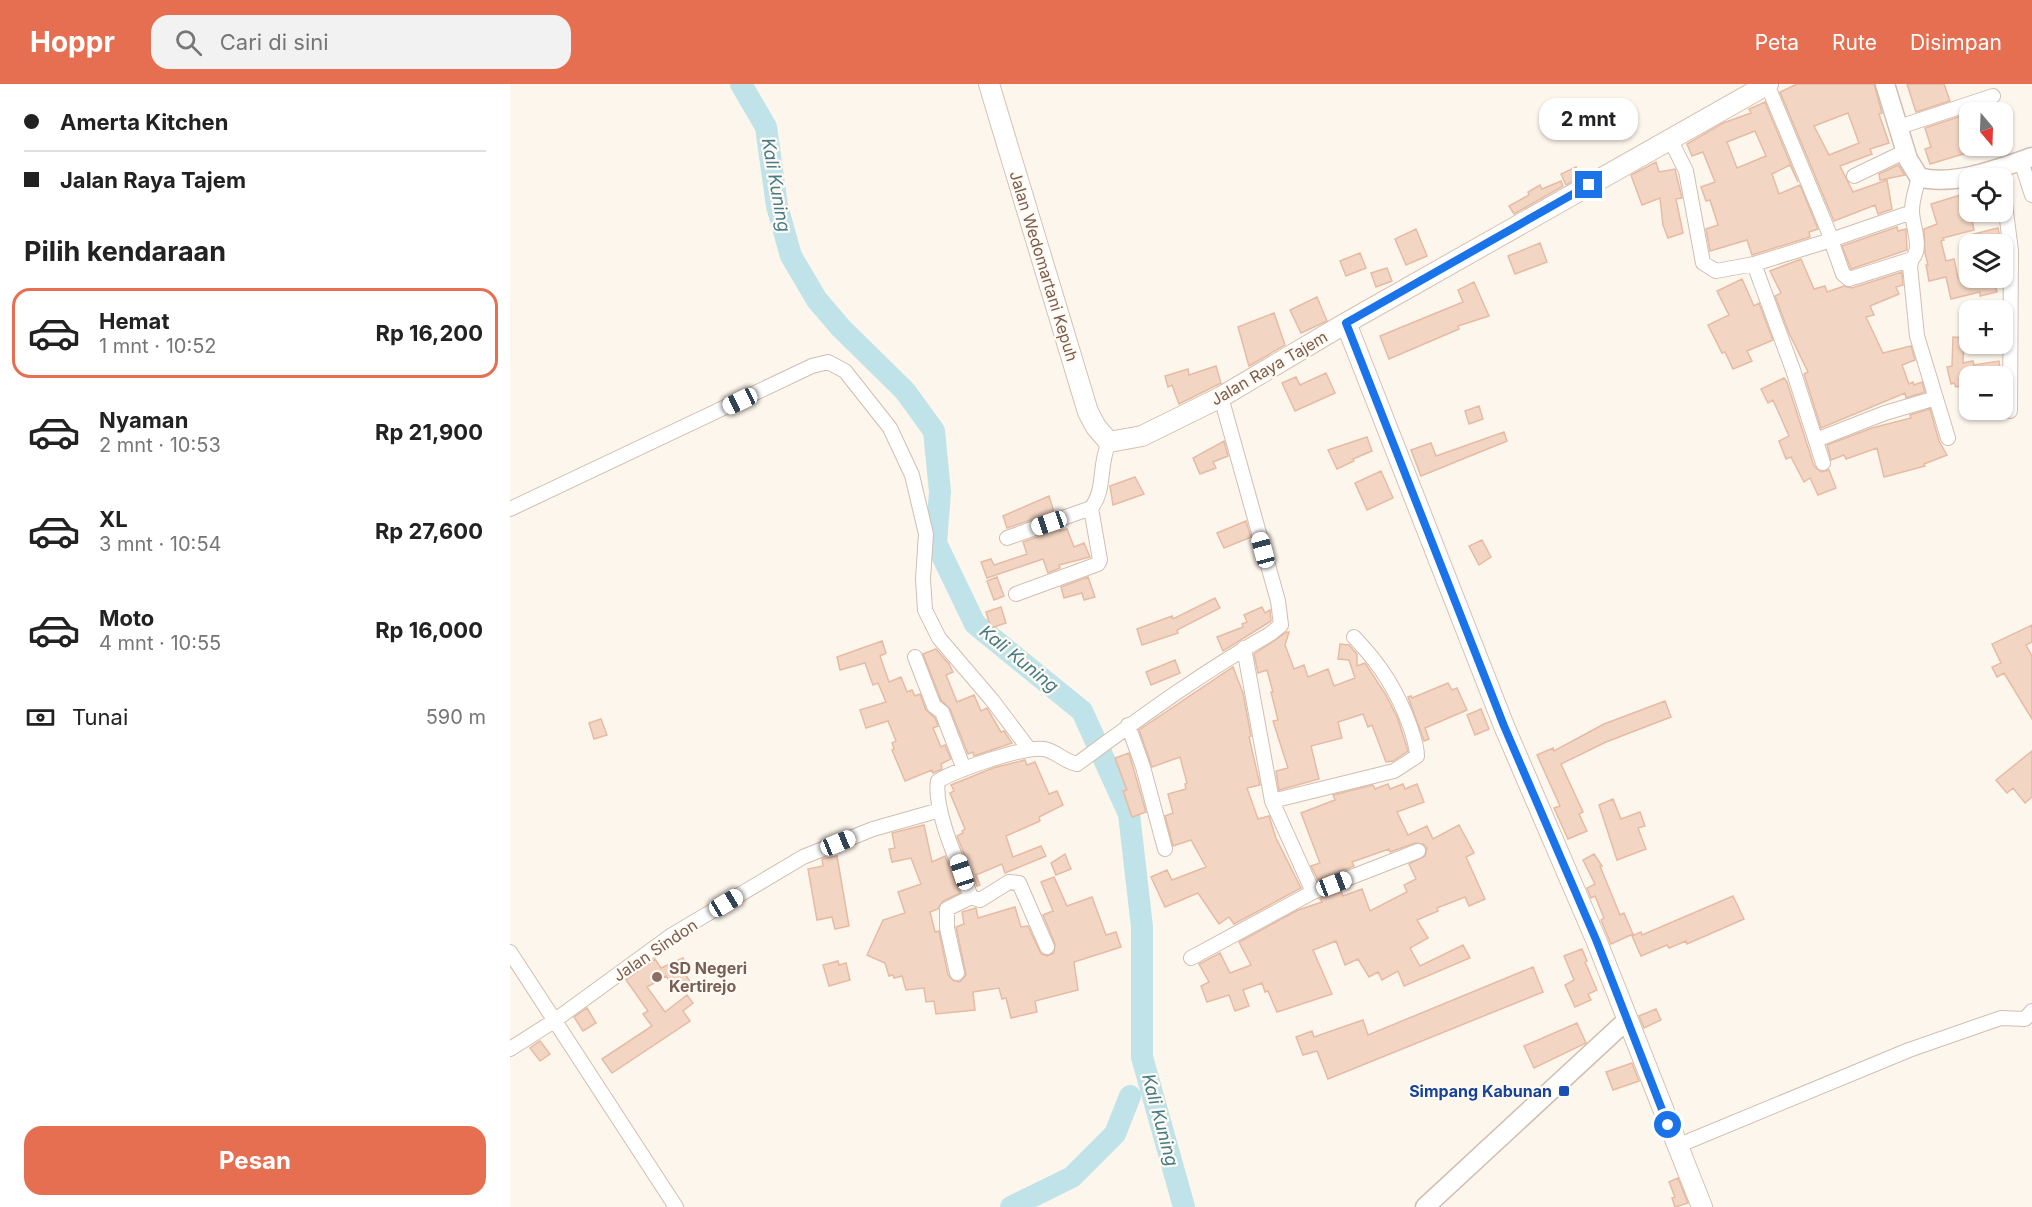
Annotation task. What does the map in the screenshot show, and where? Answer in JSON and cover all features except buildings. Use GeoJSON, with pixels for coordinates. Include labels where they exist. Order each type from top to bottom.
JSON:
{"type":"FeatureCollection","features":[{"type":"Feature","properties":{"kind":"main road","name":"Jalan Wedomartani Kepuh"},"geometry":{"type":"LineString","coordinates":[[989,84],[1088,412],[1096,427],[1109,442]]}},
{"type":"Feature","properties":{"kind":"main road","name":"Jalan Raya Tajem"},"geometry":{"type":"LineString","coordinates":[[1109,442],[1142,436],[1221,397],[1346,323],[1768,84]]}},
{"type":"Feature","properties":{"kind":"main road"},"geometry":{"type":"LineString","coordinates":[[1346,323],[1504,726],[1597,942],[1702,1207]]}},
{"type":"Feature","properties":{"kind":"street"},"geometry":{"type":"LineString","coordinates":[[1768,84],[1832,240],[1843,274],[1849,279],[1912,259]]}},
{"type":"Feature","properties":{"kind":"street"},"geometry":{"type":"LineString","coordinates":[[1885,84],[1906,151],[1919,177],[1931,181],[1959,179]]}},
{"type":"Feature","properties":{"kind":"street"},"geometry":{"type":"LineString","coordinates":[[1899,127],[1993,96]]}},
{"type":"Feature","properties":{"kind":"street"},"geometry":{"type":"LineString","coordinates":[[1670,139],[1686,171],[1703,263],[1716,271],[1754,264],[1912,212]]}},
{"type":"Feature","properties":{"kind":"street"},"geometry":{"type":"LineString","coordinates":[[1854,176],[1906,151]]}},
{"type":"Feature","properties":{"kind":"street"},"geometry":{"type":"LineString","coordinates":[[2013,168],[2026,159],[2032,195]]}},
{"type":"Feature","properties":{"kind":"street"},"geometry":{"type":"LineString","coordinates":[[1919,177],[1912,212],[1917,250],[1910,267],[1917,336],[1948,438]]}},
{"type":"Feature","properties":{"kind":"street"},"geometry":{"type":"LineString","coordinates":[[2008,222],[2011,251],[2010,366]]}},
{"type":"Feature","properties":{"kind":"street"},"geometry":{"type":"LineString","coordinates":[[1754,264],[1793,369],[1823,463]]}},
{"type":"Feature","properties":{"kind":"street"},"geometry":{"type":"LineString","coordinates":[[510,509],[812,366],[828,362],[845,371],[890,428],[912,475],[926,534],[923,579],[925,610],[939,638],[992,700],[1029,750]]}},
{"type":"Feature","properties":{"kind":"street"},"geometry":{"type":"LineString","coordinates":[[970,897],[940,810],[936,794],[938,781],[964,769],[1029,750],[1047,749],[1077,764],[1124,729],[1244,648],[1278,628],[1282,621],[1221,397]]}},
{"type":"Feature","properties":{"kind":"street"},"geometry":{"type":"LineString","coordinates":[[1816,440],[1885,413],[1936,398]]}},
{"type":"Feature","properties":{"kind":"street"},"geometry":{"type":"LineString","coordinates":[[1007,538],[1091,508],[1100,494],[1103,456],[1109,442]]}},
{"type":"Feature","properties":{"kind":"street"},"geometry":{"type":"LineString","coordinates":[[1016,594],[1098,564],[1100,560],[1091,508]]}},
{"type":"Feature","properties":{"kind":"street"},"geometry":{"type":"LineString","coordinates":[[1272,801],[1394,771],[1417,756],[1417,747],[1406,715],[1391,682],[1354,636]]}},
{"type":"Feature","properties":{"kind":"street"},"geometry":{"type":"LineString","coordinates":[[1244,648],[1272,801],[1313,892]]}},
{"type":"Feature","properties":{"kind":"street"},"geometry":{"type":"LineString","coordinates":[[915,657],[934,706],[942,712],[964,769]]}},
{"type":"Feature","properties":{"kind":"street"},"geometry":{"type":"LineString","coordinates":[[1124,729],[1143,766],[1165,849]]}},
{"type":"Feature","properties":{"kind":"street","name":"Jalan Sindon"},"geometry":{"type":"LineString","coordinates":[[510,1049],[554,1021],[672,935],[803,857],[873,829],[940,810]]}},
{"type":"Feature","properties":{"kind":"street"},"geometry":{"type":"LineString","coordinates":[[1191,958],[1313,892],[1418,851]]}},
{"type":"Feature","properties":{"kind":"street"},"geometry":{"type":"LineString","coordinates":[[957,973],[946,914],[949,907],[970,897],[980,900],[1009,882],[1019,882],[1047,947]]}},
{"type":"Feature","properties":{"kind":"street"},"geometry":{"type":"LineString","coordinates":[[510,952],[676,1207]]}},
{"type":"Feature","properties":{"kind":"street"},"geometry":{"type":"LineString","coordinates":[[1677,1146],[1918,1047],[2001,1018],[2030,1018]]}},
{"type":"Feature","properties":{"kind":"street"},"geometry":{"type":"LineString","coordinates":[[1425,1207],[1627,1020]]}},
{"type":"Feature","properties":{"kind":"waterway","name":"Kali Kuning"},"geometry":{"type":"LineString","coordinates":[[741,84],[766,127],[777,206],[791,256],[817,300],[841,328],[905,391],[934,431],[940,492],[936,543],[975,624],[1082,711],[1129,814],[1142,927],[1142,1057],[1184,1207]]}},
{"type":"Feature","properties":{"kind":"waterway"},"geometry":{"type":"LineString","coordinates":[[1011,1207],[1072,1177],[1115,1134],[1130,1096]]}},
{"type":"Feature","properties":{"kind":"place","name":"SD Negeri Kertirejo"},"geometry":{"type":"Point","coordinates":[657,977]}},
{"type":"Feature","properties":{"kind":"place","name":"Simpang Kabunan"},"geometry":{"type":"Point","coordinates":[1564,1091]}},
{"type":"Feature","properties":{"kind":"route"},"geometry":{"type":"LineString","coordinates":[[1589,185],[1346,323],[1504,726],[1614,982],[1668,1125]]}}]}
